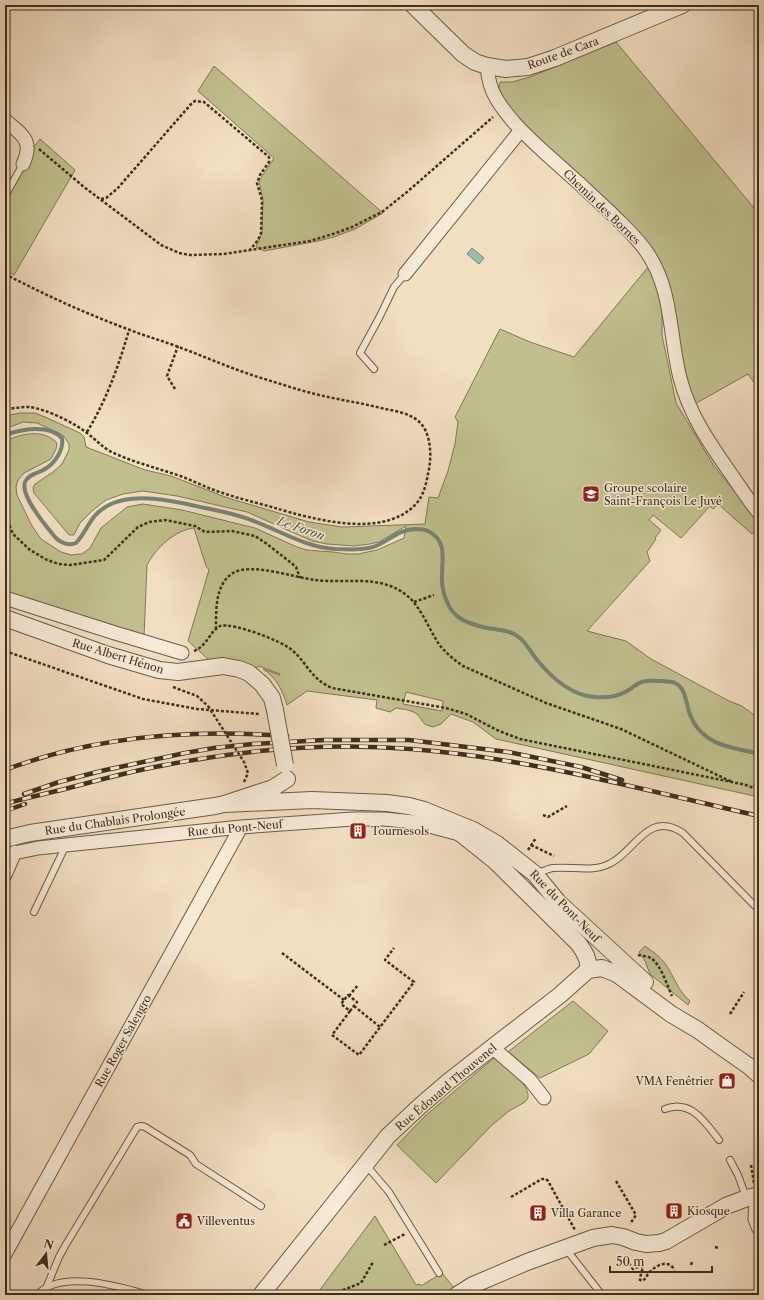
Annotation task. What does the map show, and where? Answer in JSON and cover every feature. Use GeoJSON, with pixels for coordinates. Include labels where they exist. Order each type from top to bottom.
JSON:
{"type":"FeatureCollection","features":[{"type":"Feature","properties":{"kind":"street","name":"Route de Cara"},"geometry":{"type":"LineString","coordinates":[[413,5],[463,54],[476,62],[496,69],[516,69],[540,64],[682,5]]}},
{"type":"Feature","properties":{"kind":"street","name":"Chemin des Bornes"},"geometry":{"type":"LineString","coordinates":[[486,66],[488,79],[492,90],[504,109],[521,130],[619,221],[652,259],[659,273],[668,302],[675,356],[686,398],[706,438],[759,513]]}},
{"type":"Feature","properties":{"kind":"street"},"geometry":{"type":"LineString","coordinates":[[5,120],[25,137],[27,150],[23,164]]}},
{"type":"Feature","properties":{"kind":"street"},"geometry":{"type":"LineString","coordinates":[[405,274],[521,130]]}},
{"type":"Feature","properties":{"kind":"street"},"geometry":{"type":"LineString","coordinates":[[5,598],[182,653]]}},
{"type":"Feature","properties":{"kind":"street","name":"Rue Albert Hénon"},"geometry":{"type":"LineString","coordinates":[[5,618],[159,670],[178,672],[223,666],[239,668],[249,673],[262,684],[272,698],[286,772],[291,789],[302,798],[312,800]]}},
{"type":"Feature","properties":{"kind":"street","name":"Rue du Chablais Prolongée"},"geometry":{"type":"LineString","coordinates":[[224,804],[272,788],[286,772]]}},
{"type":"Feature","properties":{"kind":"street","name":"Rue du Chablais Prolongée"},"geometry":{"type":"LineString","coordinates":[[5,839],[35,832],[186,811],[224,804],[312,800]]}},
{"type":"Feature","properties":{"kind":"street","name":"Rue du Pont-Neuf"},"geometry":{"type":"LineString","coordinates":[[312,800],[367,801],[403,805],[424,810],[489,838],[535,874],[558,902],[586,929],[698,1030]]}},
{"type":"Feature","properties":{"kind":"street","name":"Rue du Pont-Neuf"},"geometry":{"type":"LineString","coordinates":[[438,816],[495,860],[582,948],[588,962],[588,970],[602,968],[617,974],[671,1014],[698,1030],[756,1071]]}},
{"type":"Feature","properties":{"kind":"street","name":"Rue du Pont-Neuf"},"geometry":{"type":"LineString","coordinates":[[10,854],[66,845],[241,827],[342,819],[384,819],[414,822],[464,835]]}},
{"type":"Feature","properties":{"kind":"street","name":"Rue Roger Salengro"},"geometry":{"type":"LineString","coordinates":[[5,1254],[241,827]]}},
{"type":"Feature","properties":{"kind":"street"},"geometry":{"type":"LineString","coordinates":[[5,875],[10,854]]}},
{"type":"Feature","properties":{"kind":"street"},"geometry":{"type":"LineString","coordinates":[[520,886],[526,874],[535,874]]}},
{"type":"Feature","properties":{"kind":"street","name":"Rue Édouard Thouvenel"},"geometry":{"type":"LineString","coordinates":[[261,1295],[388,1136],[420,1106],[492,1047],[560,995],[588,970]]}},
{"type":"Feature","properties":{"kind":"street"},"geometry":{"type":"LineString","coordinates":[[492,1047],[530,1080],[544,1098]]}},
{"type":"Feature","properties":{"kind":"street"},"geometry":{"type":"LineString","coordinates":[[457,1295],[473,1285],[527,1262],[581,1241],[600,1236],[612,1235],[642,1243],[658,1243],[672,1238],[718,1210],[754,1197],[755,1219],[759,1229]]}},
{"type":"Feature","properties":{"kind":"lane"},"geometry":{"type":"LineString","coordinates":[[5,196],[23,164]]}},
{"type":"Feature","properties":{"kind":"lane"},"geometry":{"type":"LineString","coordinates":[[374,369],[360,353],[394,287],[405,274]]}},
{"type":"Feature","properties":{"kind":"lane"},"geometry":{"type":"LineString","coordinates":[[535,874],[553,868],[589,869],[604,866],[616,860],[648,830],[666,826],[677,829],[683,833],[759,910]]}},
{"type":"Feature","properties":{"kind":"lane"},"geometry":{"type":"LineString","coordinates":[[34,912],[66,845]]}},
{"type":"Feature","properties":{"kind":"lane"},"geometry":{"type":"LineString","coordinates":[[665,1109],[675,1106],[688,1108],[697,1115],[719,1140]]}},
{"type":"Feature","properties":{"kind":"lane"},"geometry":{"type":"LineString","coordinates":[[37,1295],[47,1286],[64,1246],[137,1127],[145,1127],[190,1155],[196,1164],[261,1206]]}},
{"type":"Feature","properties":{"kind":"lane"},"geometry":{"type":"LineString","coordinates":[[730,1160],[738,1175],[754,1197]]}},
{"type":"Feature","properties":{"kind":"lane"},"geometry":{"type":"LineString","coordinates":[[365,1163],[388,1192],[439,1273]]}},
{"type":"Feature","properties":{"kind":"lane"},"geometry":{"type":"LineString","coordinates":[[565,1247],[602,1295]]}},
{"type":"Feature","properties":{"kind":"lane"},"geometry":{"type":"LineString","coordinates":[[47,1286],[68,1282],[94,1282],[132,1290],[142,1293],[143,1295]]}},
{"type":"Feature","properties":{"kind":"path"},"geometry":{"type":"LineString","coordinates":[[101,198],[106,198],[117,189],[192,103],[195,101],[204,102],[269,157],[269,162],[260,175],[257,183],[262,200],[261,232],[258,240],[250,251]]}},
{"type":"Feature","properties":{"kind":"path"},"geometry":{"type":"LineString","coordinates":[[25,137],[84,187],[101,198],[161,245],[170,250],[190,255],[224,254],[250,251],[320,238],[352,227],[382,212],[504,109]]}},
{"type":"Feature","properties":{"kind":"path"},"geometry":{"type":"LineString","coordinates":[[5,274],[129,330],[178,346],[256,376],[326,396],[401,412],[411,416],[423,425],[429,439],[430,460],[427,481],[420,498],[416,504],[403,514],[385,520],[362,524],[323,521],[222,493],[182,476],[128,459],[109,451],[100,445],[87,432],[43,410],[30,407],[5,410]]}},
{"type":"Feature","properties":{"kind":"path"},"geometry":{"type":"LineString","coordinates":[[87,432],[97,416],[108,391],[121,358],[129,330]]}},
{"type":"Feature","properties":{"kind":"path"},"geometry":{"type":"LineString","coordinates":[[175,389],[167,376],[178,346]]}},
{"type":"Feature","properties":{"kind":"path"},"geometry":{"type":"LineString","coordinates":[[5,511],[13,534],[30,550],[47,560],[59,564],[70,565],[104,560],[138,526],[149,522],[165,520],[194,526],[205,532],[232,531],[254,536],[290,562],[296,568],[300,578]]}},
{"type":"Feature","properties":{"kind":"path"},"geometry":{"type":"LineString","coordinates":[[216,629],[216,612],[220,591],[224,582],[233,573],[239,570],[254,569],[317,581],[361,580],[379,583],[404,593],[414,602],[438,642],[453,659],[462,666],[546,703],[621,729],[689,760],[732,782]]}},
{"type":"Feature","properties":{"kind":"path"},"geometry":{"type":"LineString","coordinates":[[414,602],[434,595]]}},
{"type":"Feature","properties":{"kind":"path"},"geometry":{"type":"LineString","coordinates":[[182,653],[193,652],[202,647],[216,629],[223,625],[233,626],[282,643],[295,653],[314,676],[332,688],[446,708],[471,716],[504,734],[525,740],[732,782],[759,790]]}},
{"type":"Feature","properties":{"kind":"path"},"geometry":{"type":"LineString","coordinates":[[5,651],[143,699],[197,709],[259,714]]}},
{"type":"Feature","properties":{"kind":"path"},"geometry":{"type":"LineString","coordinates":[[208,706],[244,762]]}},
{"type":"Feature","properties":{"kind":"path"},"geometry":{"type":"LineString","coordinates":[[543,815],[548,817],[567,806]]}},
{"type":"Feature","properties":{"kind":"path"},"geometry":{"type":"LineString","coordinates":[[531,846],[554,856]]}},
{"type":"Feature","properties":{"kind":"path"},"geometry":{"type":"LineString","coordinates":[[349,996],[357,1002],[332,1035],[359,1055],[414,982],[385,960],[394,948]]}},
{"type":"Feature","properties":{"kind":"path"},"geometry":{"type":"LineString","coordinates":[[282,953],[344,1000]]}},
{"type":"Feature","properties":{"kind":"path"},"geometry":{"type":"LineString","coordinates":[[638,955],[650,958],[657,964],[679,1012]]}},
{"type":"Feature","properties":{"kind":"path"},"geometry":{"type":"LineString","coordinates":[[350,1011],[341,1004],[358,984]]}},
{"type":"Feature","properties":{"kind":"path"},"geometry":{"type":"LineString","coordinates":[[730,1014],[744,992]]}},
{"type":"Feature","properties":{"kind":"path"},"geometry":{"type":"LineString","coordinates":[[354,1006],[380,1027]]}},
{"type":"Feature","properties":{"kind":"path"},"geometry":{"type":"LineString","coordinates":[[751,1165],[754,1180]]}},
{"type":"Feature","properties":{"kind":"path"},"geometry":{"type":"LineString","coordinates":[[511,1197],[542,1179],[546,1179],[572,1224]]}},
{"type":"Feature","properties":{"kind":"path"},"geometry":{"type":"LineString","coordinates":[[616,1181],[636,1215],[623,1237]]}},
{"type":"Feature","properties":{"kind":"path"},"geometry":{"type":"LineString","coordinates":[[384,1245],[412,1229]]}},
{"type":"Feature","properties":{"kind":"path"},"geometry":{"type":"LineString","coordinates":[[626,1259],[633,1269],[640,1266],[643,1267],[640,1278],[642,1281],[645,1280],[654,1268],[659,1266],[668,1264],[675,1270]]}},
{"type":"Feature","properties":{"kind":"path"},"geometry":{"type":"LineString","coordinates":[[334,1295],[361,1283],[373,1262]]}},
{"type":"Feature","properties":{"kind":"green space"},"geometry":{"type":"Polygon","coordinates":[[[616,42],[759,214],[759,390],[748,374],[693,405],[684,375],[669,286],[665,273],[657,258],[525,127],[498,92],[500,82],[512,82],[530,77],[616,42]]]}},
{"type":"Feature","properties":{"kind":"green space"},"geometry":{"type":"Polygon","coordinates":[[[214,66],[383,213],[355,229],[334,237],[264,251],[256,247],[262,233],[263,200],[259,181],[274,158],[198,91],[214,66]]]}},
{"type":"Feature","properties":{"kind":"green space"},"geometry":{"type":"Polygon","coordinates":[[[40,139],[75,170],[14,275],[5,270],[5,202],[28,161],[33,148],[40,139]]]}},
{"type":"Feature","properties":{"kind":"green space"},"geometry":{"type":"Polygon","coordinates":[[[649,266],[653,273],[662,304],[662,335],[676,403],[714,466],[759,521],[759,526],[752,534],[718,504],[713,509],[710,506],[681,538],[653,515],[649,520],[661,530],[647,552],[650,561],[587,631],[626,641],[651,659],[729,701],[742,706],[758,718],[759,797],[496,739],[473,722],[451,714],[441,724],[433,727],[425,724],[416,713],[410,711],[396,708],[390,712],[376,708],[377,700],[307,691],[287,705],[272,676],[263,669],[280,674],[259,666],[256,668],[239,661],[209,660],[188,641],[209,570],[206,566],[194,528],[187,529],[173,536],[155,552],[147,565],[144,637],[5,592],[5,441],[18,436],[32,434],[45,435],[57,443],[51,459],[24,473],[18,480],[16,487],[17,495],[32,526],[41,539],[61,552],[71,555],[82,554],[90,548],[101,528],[127,507],[143,504],[182,510],[255,528],[306,550],[347,554],[358,554],[377,550],[404,538],[406,526],[379,542],[354,546],[327,544],[312,541],[247,512],[177,496],[143,491],[123,494],[106,500],[80,523],[74,535],[69,535],[34,493],[33,488],[35,484],[62,464],[69,450],[69,444],[63,435],[37,423],[23,422],[5,429],[5,416],[20,413],[35,413],[80,433],[84,437],[86,447],[145,470],[171,476],[228,498],[309,522],[342,527],[425,524],[429,497],[438,498],[448,471],[455,444],[458,422],[455,417],[500,329],[530,342],[574,357],[649,266]],[[406,692],[403,704],[442,711],[443,701],[406,692]]]}},
{"type":"Feature","properties":{"kind":"green space"},"geometry":{"type":"Polygon","coordinates":[[[645,946],[664,962],[680,989],[690,1001],[688,1005],[650,974],[645,961],[639,952],[645,946]]]}},
{"type":"Feature","properties":{"kind":"green space"},"geometry":{"type":"Polygon","coordinates":[[[573,1001],[608,1031],[589,1054],[540,1078],[508,1052],[573,1001]]]}},
{"type":"Feature","properties":{"kind":"green space"},"geometry":{"type":"Polygon","coordinates":[[[494,1058],[521,1081],[528,1092],[528,1098],[525,1102],[509,1111],[492,1125],[436,1183],[397,1145],[425,1116],[494,1058]]]}},
{"type":"Feature","properties":{"kind":"green space"},"geometry":{"type":"Polygon","coordinates":[[[375,1216],[416,1285],[420,1284],[421,1286],[442,1273],[454,1288],[450,1295],[316,1295],[375,1216]]]}},
{"type":"Feature","properties":{"kind":"water"},"geometry":{"type":"Polygon","coordinates":[[[472,248],[484,258],[479,264],[467,254],[472,248]]]}},
{"type":"Feature","properties":{"kind":"waterway","name":"Le Foron"},"geometry":{"type":"LineString","coordinates":[[5,435],[19,431],[42,429],[50,431],[62,438],[62,447],[55,460],[45,469],[26,479],[24,488],[30,503],[46,526],[57,539],[68,544],[76,543],[93,518],[102,509],[119,501],[144,498],[182,503],[234,514],[302,542],[324,548],[368,548],[379,545],[408,530],[426,530],[435,535],[439,540],[443,559],[442,584],[444,594],[450,608],[459,617],[475,625],[513,633],[525,643],[543,667],[556,679],[570,689],[586,696],[611,697],[623,693],[640,683],[647,681],[674,682],[682,689],[692,720],[704,735],[719,744],[759,754]]}},
{"type":"Feature","properties":{"kind":"railway"},"geometry":{"type":"LineString","coordinates":[[5,770],[39,758],[108,742],[179,735],[251,734],[287,736]]}},
{"type":"Feature","properties":{"kind":"railway"},"geometry":{"type":"LineString","coordinates":[[24,794],[59,782],[101,771],[185,753],[253,744],[324,740],[409,740],[508,752],[581,767],[622,780]]}},
{"type":"Feature","properties":{"kind":"railway"},"geometry":{"type":"LineString","coordinates":[[5,804],[121,774],[187,761],[250,752],[347,746],[455,753],[543,767],[759,816]]}},
{"type":"Feature","properties":{"kind":"railway"},"geometry":{"type":"LineString","coordinates":[[5,811],[25,804]]}},
{"type":"Feature","properties":{"kind":"place","name":"Groupe scolaire Saint-François Le Juvé"},"geometry":{"type":"Point","coordinates":[591,494]}},
{"type":"Feature","properties":{"kind":"place","name":"Tournesols"},"geometry":{"type":"Point","coordinates":[358,831]}},
{"type":"Feature","properties":{"kind":"place","name":"VMA Fenêtrier"},"geometry":{"type":"Point","coordinates":[727,1081]}},
{"type":"Feature","properties":{"kind":"place","name":"Kiosque"},"geometry":{"type":"Point","coordinates":[674,1211]}},
{"type":"Feature","properties":{"kind":"place","name":"Villa Garance"},"geometry":{"type":"Point","coordinates":[538,1213]}},
{"type":"Feature","properties":{"kind":"place","name":"Villeventus"},"geometry":{"type":"Point","coordinates":[184,1221]}}]}
